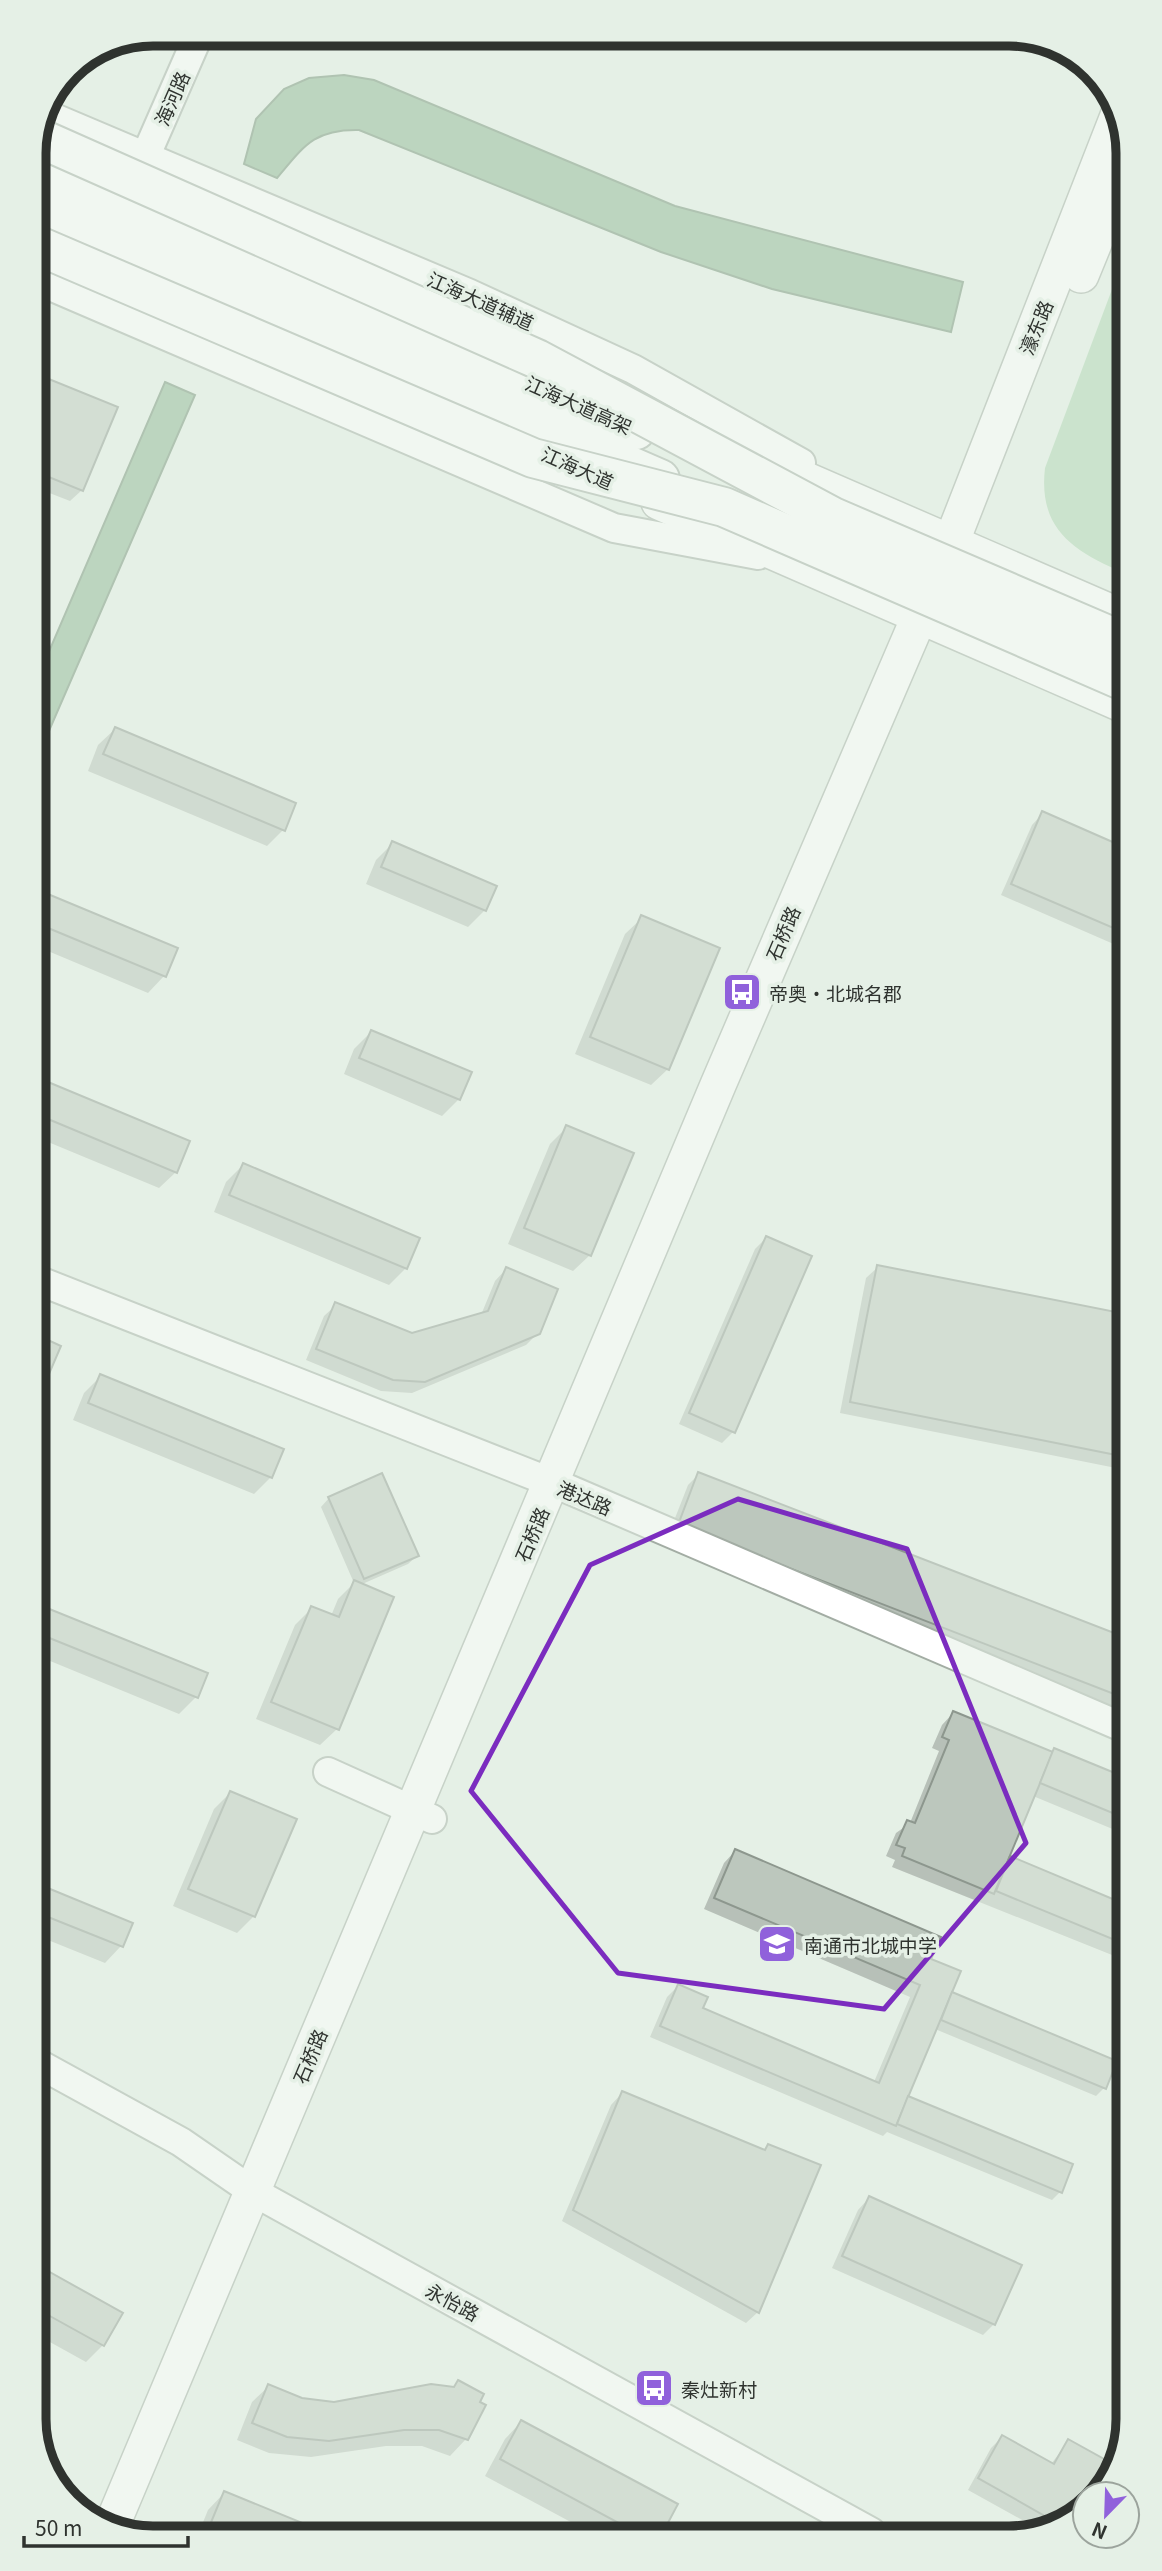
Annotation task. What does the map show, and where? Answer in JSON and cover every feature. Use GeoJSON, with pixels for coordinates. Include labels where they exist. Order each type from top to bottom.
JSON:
{"type":"FeatureCollection","features":[{"type":"Feature","properties":{"kind":"highway"},"geometry":{"type":"LineString","coordinates":[[47,142],[537,359],[834,517]]}},
{"type":"Feature","properties":{"kind":"highway","name":"江海大道高架"},"geometry":{"type":"LineString","coordinates":[[46,171],[1116,639]]}},
{"type":"Feature","properties":{"kind":"highway","name":"江海大道高架"},"geometry":{"type":"LineString","coordinates":[[46,211],[1116,678]]}},
{"type":"Feature","properties":{"kind":"highway"},"geometry":{"type":"LineString","coordinates":[[46,249],[533,458],[724,507]]}},
{"type":"Feature","properties":{"kind":"main road","name":"濠东路"},"geometry":{"type":"LineString","coordinates":[[959,547],[1114,129]]}},
{"type":"Feature","properties":{"kind":"main road"},"geometry":{"type":"LineString","coordinates":[[46,150],[1116,615]]}},
{"type":"Feature","properties":{"kind":"main road","name":"濠东路"},"geometry":{"type":"LineString","coordinates":[[959,547],[1116,188]]}},
{"type":"Feature","properties":{"kind":"main road","name":"江海大道"},"geometry":{"type":"LineString","coordinates":[[46,233],[1116,702]]}},
{"type":"Feature","properties":{"kind":"main road","name":"石桥路"},"geometry":{"type":"LineString","coordinates":[[133,2523],[261,2196],[959,547]]}},
{"type":"Feature","properties":{"kind":"main road","name":"石桥路"},"geometry":{"type":"LineString","coordinates":[[115,2518],[261,2196]]}},
{"type":"Feature","properties":{"kind":"street","name":"海河路"},"geometry":{"type":"LineString","coordinates":[[146,155],[194,46]]}},
{"type":"Feature","properties":{"kind":"street","name":"江海大道辅道"},"geometry":{"type":"LineString","coordinates":[[52,117],[470,294],[633,369],[897,520]]}},
{"type":"Feature","properties":{"kind":"street"},"geometry":{"type":"LineString","coordinates":[[46,284],[614,528],[793,562]]}},
{"type":"Feature","properties":{"kind":"street","name":"港达路"},"geometry":{"type":"LineString","coordinates":[[46,1284],[560,1486],[1116,1724]]}},
{"type":"Feature","properties":{"kind":"street"},"geometry":{"type":"LineString","coordinates":[[328,1772],[422,1814]]}},
{"type":"Feature","properties":{"kind":"street","name":"永怡路"},"geometry":{"type":"LineString","coordinates":[[46,2068],[181,2143],[261,2196],[860,2526]]}},
{"type":"Feature","properties":{"kind":"highlighted area"},"geometry":{"type":"Polygon","coordinates":[[[738,1499],[907,1549],[1026,1843],[884,2009],[618,1973],[471,1791],[590,1565],[738,1499]]]}},
{"type":"Feature","properties":{"kind":"shaded area"},"geometry":{"type":"Polygon","coordinates":[[[344,75],[374,80],[675,206],[963,282],[951,332],[772,289],[661,252],[359,130],[344,130],[320,136],[303,148],[277,178],[244,164],[256,119],[284,89],[309,78],[344,75]]]}},
{"type":"Feature","properties":{"kind":"shaded area"},"geometry":{"type":"Polygon","coordinates":[[[1116,279],[1116,569],[1075,546],[1053,522],[1044,489],[1045,468],[1116,279]]]}},
{"type":"Feature","properties":{"kind":"shaded area"},"geometry":{"type":"Polygon","coordinates":[[[165,382],[195,395],[46,738],[46,658],[165,382]]]}},
{"type":"Feature","properties":{"kind":"building"},"geometry":{"type":"Polygon","coordinates":[[[46,378],[118,407],[83,491],[46,476],[46,378]]]}},
{"type":"Feature","properties":{"kind":"building"},"geometry":{"type":"Polygon","coordinates":[[[115,727],[296,803],[285,831],[103,754],[115,727]]]}},
{"type":"Feature","properties":{"kind":"building"},"geometry":{"type":"Polygon","coordinates":[[[1042,811],[1116,843],[1116,929],[1011,884],[1042,811]]]}},
{"type":"Feature","properties":{"kind":"building"},"geometry":{"type":"Polygon","coordinates":[[[392,841],[497,886],[486,911],[381,867],[392,841]]]}},
{"type":"Feature","properties":{"kind":"building"},"geometry":{"type":"Polygon","coordinates":[[[46,893],[178,948],[166,977],[46,927],[46,893]]]}},
{"type":"Feature","properties":{"kind":"building"},"geometry":{"type":"Polygon","coordinates":[[[641,915],[720,948],[669,1070],[590,1037],[641,915]]]}},
{"type":"Feature","properties":{"kind":"building"},"geometry":{"type":"Polygon","coordinates":[[[371,1030],[472,1072],[460,1100],[359,1058],[371,1030]]]}},
{"type":"Feature","properties":{"kind":"building"},"geometry":{"type":"Polygon","coordinates":[[[46,1081],[190,1141],[177,1173],[46,1118],[46,1081]]]}},
{"type":"Feature","properties":{"kind":"building"},"geometry":{"type":"Polygon","coordinates":[[[566,1125],[634,1153],[591,1256],[524,1228],[566,1125]]]}},
{"type":"Feature","properties":{"kind":"building"},"geometry":{"type":"Polygon","coordinates":[[[243,1163],[420,1238],[407,1269],[229,1195],[243,1163]]]}},
{"type":"Feature","properties":{"kind":"building"},"geometry":{"type":"Polygon","coordinates":[[[766,1236],[812,1256],[735,1433],[689,1413],[766,1236]]]}},
{"type":"Feature","properties":{"kind":"building"},"geometry":{"type":"Polygon","coordinates":[[[877,1265],[1116,1312],[1116,1455],[850,1402],[877,1265]]]}},
{"type":"Feature","properties":{"kind":"building"},"geometry":{"type":"Polygon","coordinates":[[[506,1267],[558,1289],[540,1334],[425,1382],[393,1380],[316,1349],[335,1302],[412,1333],[488,1311],[506,1267]]]}},
{"type":"Feature","properties":{"kind":"building"},"geometry":{"type":"Polygon","coordinates":[[[46,1339],[61,1346],[49,1374],[46,1373],[46,1339]]]}},
{"type":"Feature","properties":{"kind":"building"},"geometry":{"type":"Polygon","coordinates":[[[100,1374],[284,1449],[272,1478],[88,1403],[100,1374]]]}},
{"type":"Feature","properties":{"kind":"building"},"geometry":{"type":"Polygon","coordinates":[[[698,1472],[1116,1634],[1116,1695],[678,1525],[698,1472]]]}},
{"type":"Feature","properties":{"kind":"building"},"geometry":{"type":"Polygon","coordinates":[[[382,1473],[419,1556],[364,1579],[328,1497],[382,1473]]]}},
{"type":"Feature","properties":{"kind":"building"},"geometry":{"type":"Polygon","coordinates":[[[354,1580],[394,1597],[339,1730],[271,1702],[311,1606],[339,1617],[354,1580]]]}},
{"type":"Feature","properties":{"kind":"building"},"geometry":{"type":"Polygon","coordinates":[[[46,1608],[208,1673],[198,1698],[46,1637],[46,1608]]]}},
{"type":"Feature","properties":{"kind":"building"},"geometry":{"type":"Polygon","coordinates":[[[953,1711],[1053,1752],[994,1894],[902,1856],[905,1848],[896,1845],[907,1820],[915,1823],[949,1740],[942,1737],[953,1711]]]}},
{"type":"Feature","properties":{"kind":"building"},"geometry":{"type":"Polygon","coordinates":[[[1054,1748],[1116,1773],[1116,1814],[1040,1783],[1054,1748]]]}},
{"type":"Feature","properties":{"kind":"building"},"geometry":{"type":"Polygon","coordinates":[[[230,1791],[297,1819],[255,1917],[188,1889],[230,1791]]]}},
{"type":"Feature","properties":{"kind":"building"},"geometry":{"type":"Polygon","coordinates":[[[735,1849],[941,1937],[931,1959],[961,1971],[896,2126],[660,2026],[678,1984],[708,1997],[703,2008],[879,2083],[920,1985],[714,1898],[735,1849]]]}},
{"type":"Feature","properties":{"kind":"building"},"geometry":{"type":"Polygon","coordinates":[[[1010,1856],[1116,1900],[1116,1940],[996,1891],[1010,1856]]]}},
{"type":"Feature","properties":{"kind":"building"},"geometry":{"type":"Polygon","coordinates":[[[46,1887],[133,1923],[123,1947],[46,1916],[46,1887]]]}},
{"type":"Feature","properties":{"kind":"building"},"geometry":{"type":"Polygon","coordinates":[[[952,1992],[1116,2061],[1116,2064],[1106,2089],[941,2020],[952,1992]]]}},
{"type":"Feature","properties":{"kind":"building"},"geometry":{"type":"Polygon","coordinates":[[[622,2091],[765,2150],[768,2144],[821,2165],[759,2313],[573,2210],[622,2091]]]}},
{"type":"Feature","properties":{"kind":"building"},"geometry":{"type":"Polygon","coordinates":[[[908,2096],[1073,2164],[1062,2193],[897,2124],[908,2096]]]}},
{"type":"Feature","properties":{"kind":"building"},"geometry":{"type":"Polygon","coordinates":[[[869,2196],[1022,2265],[995,2325],[842,2256],[869,2196]]]}},
{"type":"Feature","properties":{"kind":"building"},"geometry":{"type":"Polygon","coordinates":[[[46,2270],[123,2313],[104,2346],[46,2314],[46,2270]]]}},
{"type":"Feature","properties":{"kind":"building"},"geometry":{"type":"Polygon","coordinates":[[[458,2380],[484,2394],[480,2402],[486,2405],[468,2440],[439,2430],[404,2430],[329,2441],[287,2437],[252,2423],[268,2384],[302,2398],[334,2402],[431,2384],[454,2387],[458,2380]]]}},
{"type":"Feature","properties":{"kind":"building"},"geometry":{"type":"Polygon","coordinates":[[[521,2420],[678,2504],[666,2526],[623,2526],[500,2459],[521,2420]]]}},
{"type":"Feature","properties":{"kind":"building"},"geometry":{"type":"Polygon","coordinates":[[[1002,2435],[1054,2464],[1068,2439],[1107,2461],[1097,2480],[1071,2480],[1071,2506],[1048,2518],[978,2478],[1002,2435]]]}},
{"type":"Feature","properties":{"kind":"building"},"geometry":{"type":"Polygon","coordinates":[[[224,2491],[308,2525],[210,2525],[224,2491]]]}},
{"type":"Feature","properties":{"kind":"place","name":"帝奥·北城名郡"},"geometry":{"type":"Point","coordinates":[742,992]}},
{"type":"Feature","properties":{"kind":"place","name":"南通市北城中学"},"geometry":{"type":"Point","coordinates":[777,1944]}},
{"type":"Feature","properties":{"kind":"place","name":"秦灶新村"},"geometry":{"type":"Point","coordinates":[654,2388]}}]}
